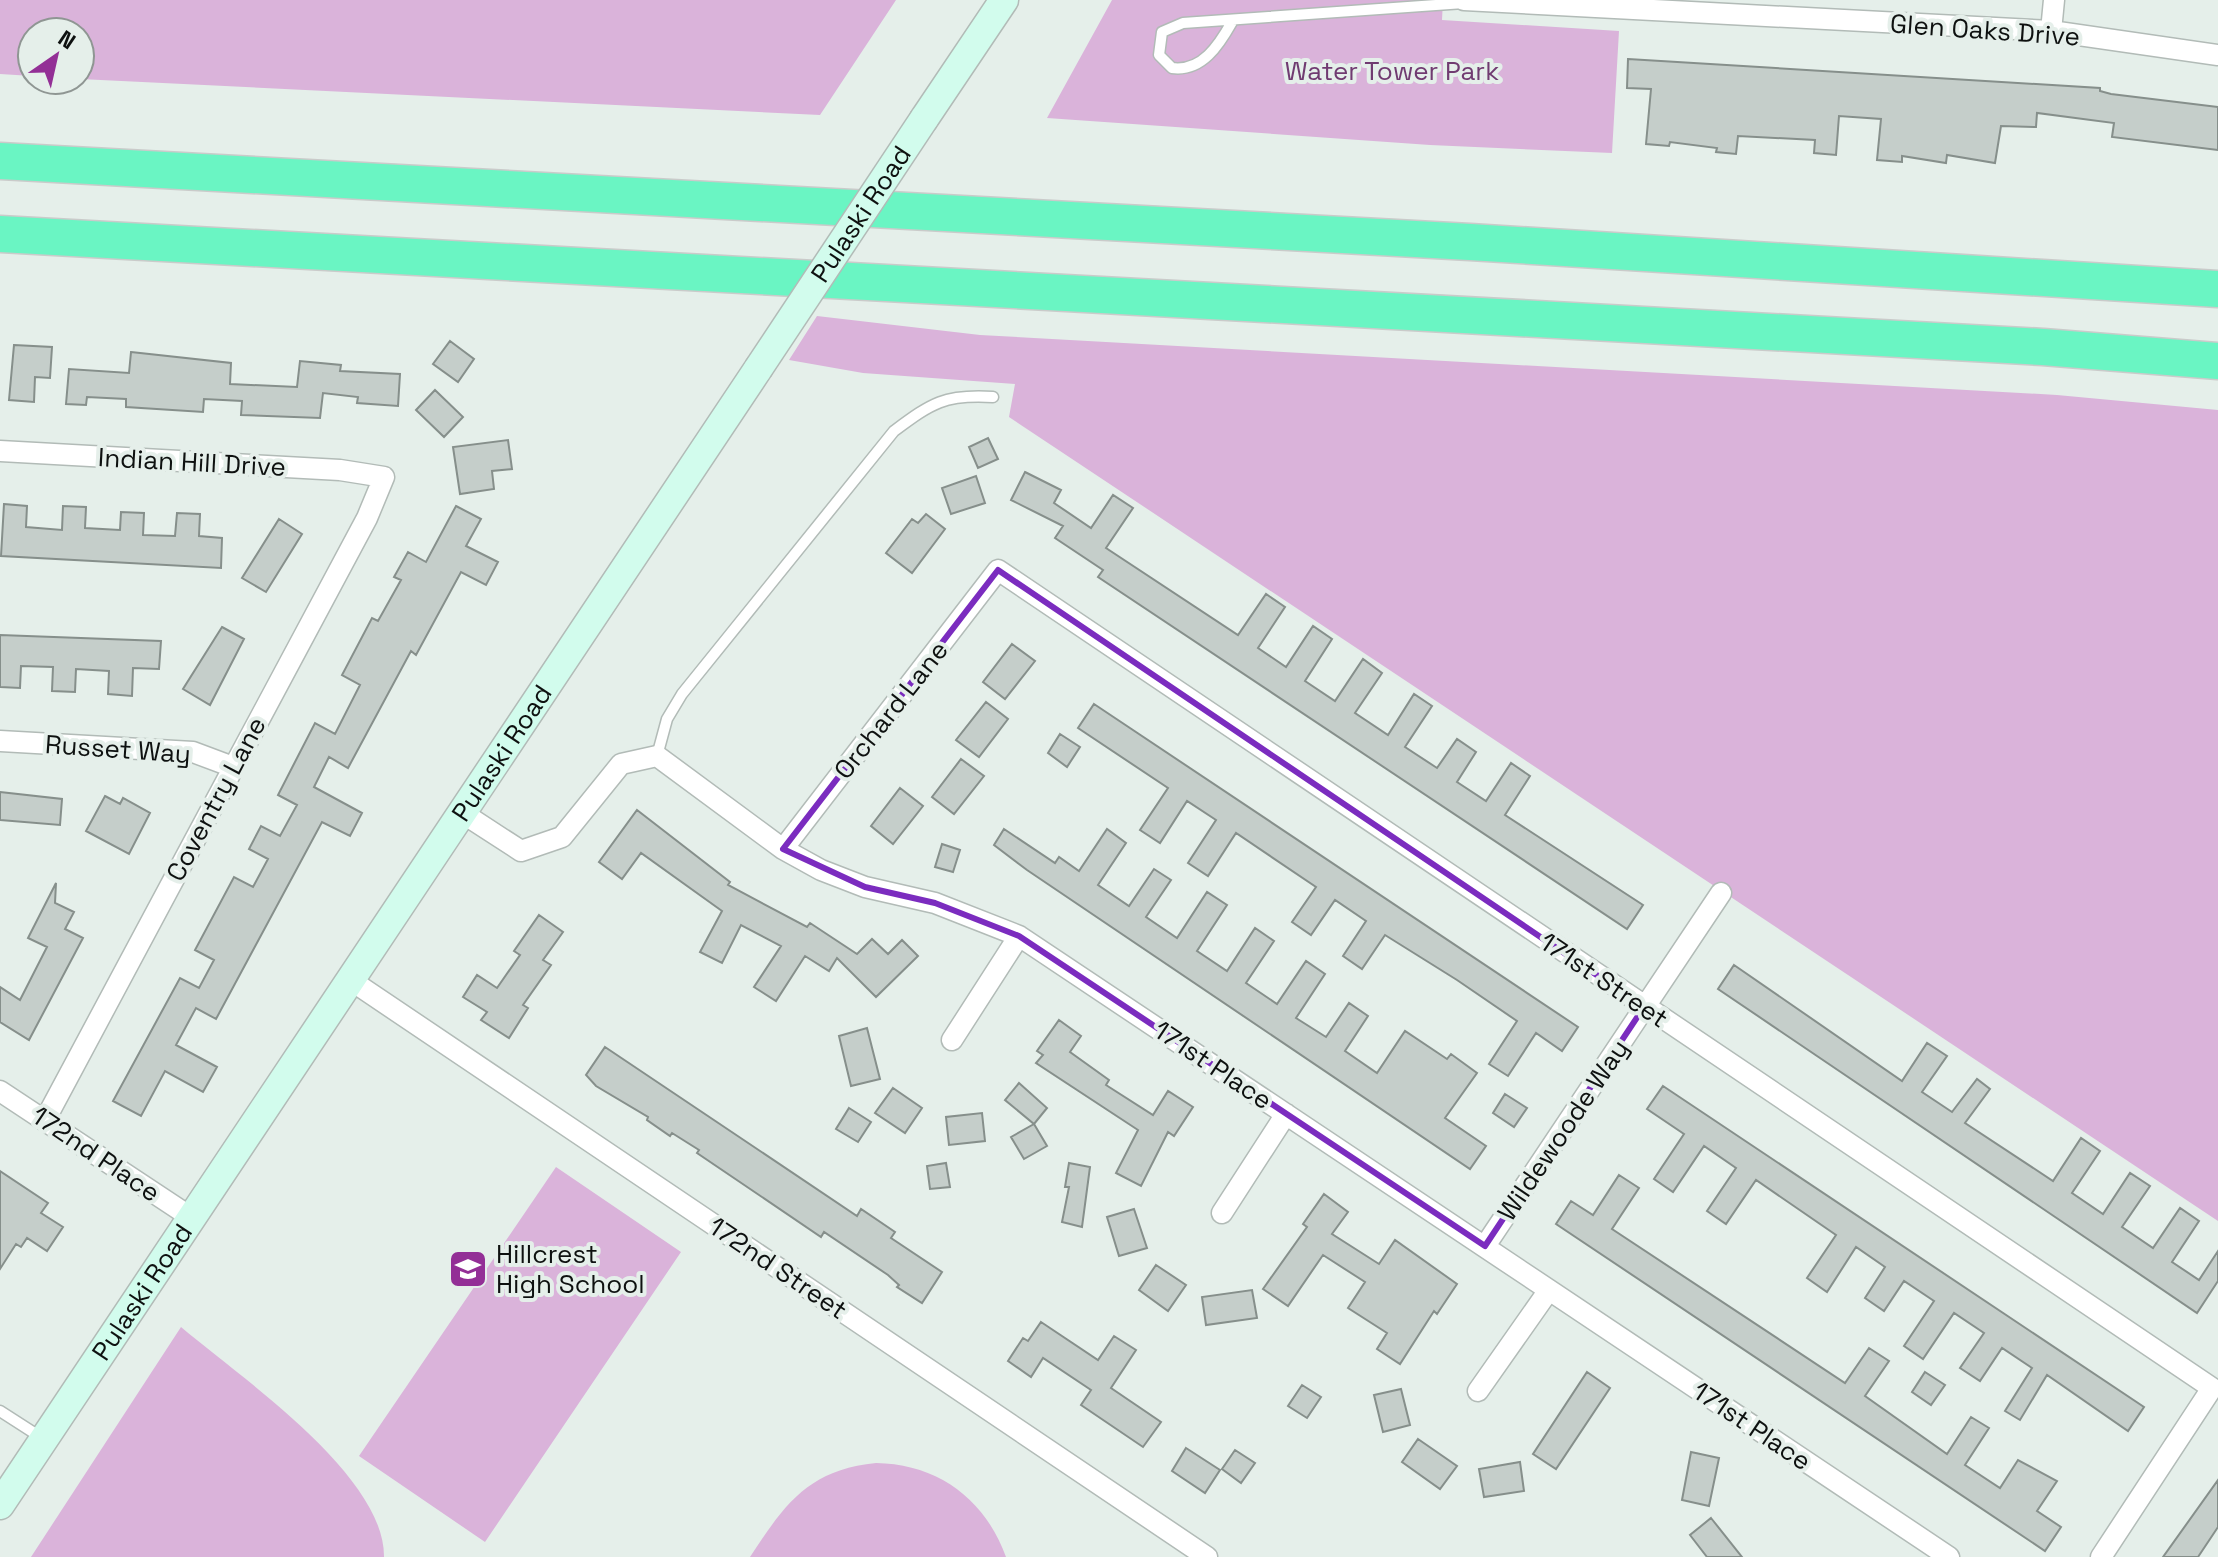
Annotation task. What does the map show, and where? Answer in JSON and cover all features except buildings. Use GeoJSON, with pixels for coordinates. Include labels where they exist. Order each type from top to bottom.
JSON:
{"type":"FeatureCollection","features":[{"type":"Feature","properties":{"kind":"highway"},"geometry":{"type":"LineString","coordinates":[[0,161],[1485,243],[2218,289]]}},
{"type":"Feature","properties":{"kind":"highway"},"geometry":{"type":"LineString","coordinates":[[0,234],[2043,347],[2218,361]]}},
{"type":"Feature","properties":{"kind":"main road","name":"Pulaski Road"},"geometry":{"type":"LineString","coordinates":[[0,1505],[349,979],[464,814],[1004,0]]}},
{"type":"Feature","properties":{"kind":"street"},"geometry":{"type":"LineString","coordinates":[[2051,31],[2054,0]]}},
{"type":"Feature","properties":{"kind":"street","name":"Glen Oaks Drive"},"geometry":{"type":"LineString","coordinates":[[1464,1],[1762,8],[2051,31],[2218,55]]}},
{"type":"Feature","properties":{"kind":"street","name":"Indian Hill Drive"},"geometry":{"type":"LineString","coordinates":[[0,451],[340,470],[384,477]]}},
{"type":"Feature","properties":{"kind":"street","name":"Coventry Lane"},"geometry":{"type":"LineString","coordinates":[[45,1120],[367,518],[384,477]]}},
{"type":"Feature","properties":{"kind":"street","name":"Orchard Lane"},"geometry":{"type":"LineString","coordinates":[[783,849],[998,570]]}},
{"type":"Feature","properties":{"kind":"street","name":"171st Street"},"geometry":{"type":"LineString","coordinates":[[998,570],[2212,1388],[2101,1557]]}},
{"type":"Feature","properties":{"kind":"street","name":"Russet Way"},"geometry":{"type":"LineString","coordinates":[[0,741],[193,752],[233,767]]}},
{"type":"Feature","properties":{"kind":"street"},"geometry":{"type":"LineString","coordinates":[[464,814],[521,851],[562,837],[621,764],[657,756]]}},
{"type":"Feature","properties":{"kind":"street","name":"171st Place"},"geometry":{"type":"LineString","coordinates":[[657,756],[783,849],[821,870],[865,887],[935,903],[1019,936],[1949,1557]]}},
{"type":"Feature","properties":{"kind":"street","name":"Wildewoode Way"},"geometry":{"type":"LineString","coordinates":[[1485,1246],[1721,893]]}},
{"type":"Feature","properties":{"kind":"street"},"geometry":{"type":"LineString","coordinates":[[952,1040],[1019,936]]}},
{"type":"Feature","properties":{"kind":"street","name":"172nd Street"},"geometry":{"type":"LineString","coordinates":[[349,979],[1207,1557]]}},
{"type":"Feature","properties":{"kind":"street","name":"172nd Place"},"geometry":{"type":"LineString","coordinates":[[0,1091],[192,1218]]}},
{"type":"Feature","properties":{"kind":"street"},"geometry":{"type":"LineString","coordinates":[[1222,1213],[1286,1114]]}},
{"type":"Feature","properties":{"kind":"street"},"geometry":{"type":"LineString","coordinates":[[1478,1391],[1549,1290]]}},
{"type":"Feature","properties":{"kind":"lane"},"geometry":{"type":"LineString","coordinates":[[1232,22],[1205,59],[1192,67],[1172,68],[1159,55],[1158,38],[1171,26],[1464,1]]}},
{"type":"Feature","properties":{"kind":"lane"},"geometry":{"type":"LineString","coordinates":[[657,756],[667,719],[682,694],[894,431],[932,403],[957,395],[993,397]]}},
{"type":"Feature","properties":{"kind":"lane"},"geometry":{"type":"LineString","coordinates":[[0,1411],[44,1439]]}},
{"type":"Feature","properties":{"kind":"highlighted area"},"geometry":{"type":"Polygon","coordinates":[[[998,570],[1644,1007],[1485,1246],[1019,936],[935,903],[865,887],[783,849],[998,570]]]}},
{"type":"Feature","properties":{"kind":"green space"},"geometry":{"type":"Polygon","coordinates":[[[0,0],[896,0],[820,115],[96,80],[96,16],[16,16],[16,75],[0,74],[0,0]]]}},
{"type":"Feature","properties":{"kind":"green space","name":"Water Tower Park"},"geometry":{"type":"Polygon","coordinates":[[[1112,0],[1443,0],[1442,20],[1619,31],[1612,153],[1430,145],[1047,118],[1112,0]]]}},
{"type":"Feature","properties":{"kind":"green space"},"geometry":{"type":"Polygon","coordinates":[[[817,316],[980,335],[2057,395],[2218,410],[2218,1221],[1009,417],[1015,384],[863,373],[789,360],[817,316]]]}},
{"type":"Feature","properties":{"kind":"green space"},"geometry":{"type":"Polygon","coordinates":[[[556,1167],[681,1252],[485,1542],[359,1456],[556,1167]]]}},
{"type":"Feature","properties":{"kind":"green space"},"geometry":{"type":"Polygon","coordinates":[[[181,1327],[271,1400],[336,1461],[361,1494],[378,1526],[384,1557],[31,1557],[181,1327]]]}},
{"type":"Feature","properties":{"kind":"green space"},"geometry":{"type":"Polygon","coordinates":[[[876,1463],[920,1470],[956,1489],[986,1518],[1006,1557],[750,1557],[787,1506],[815,1482],[852,1467],[876,1463]]]}},
{"type":"Feature","properties":{"kind":"place","name":"Hillcrest High School"},"geometry":{"type":"Point","coordinates":[468,1269]}}]}
